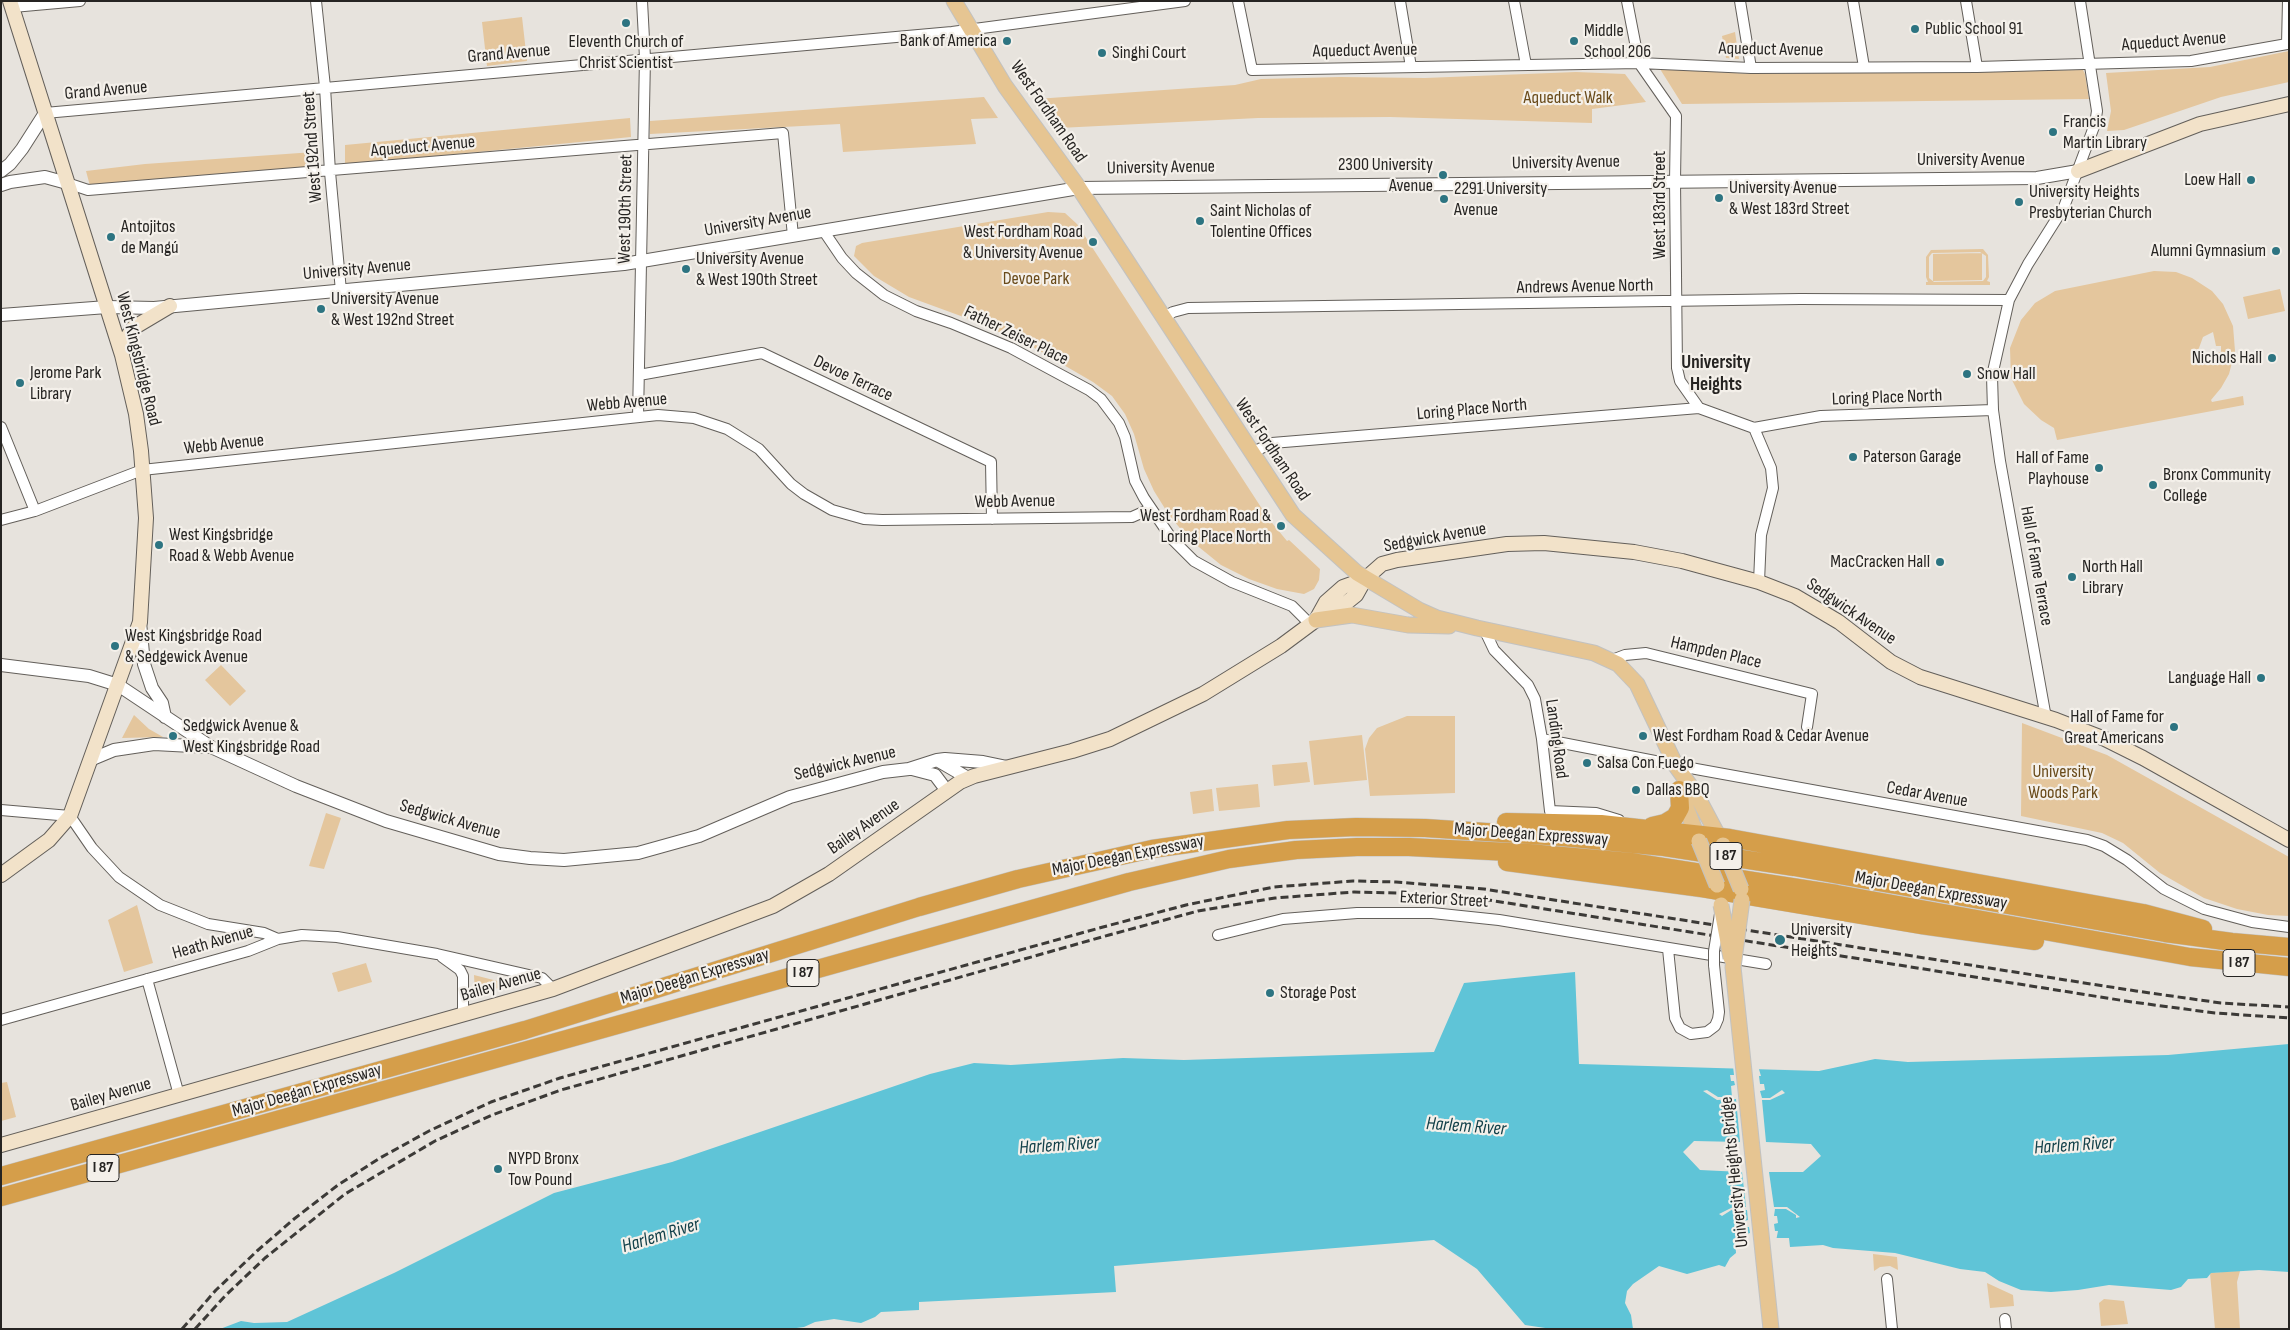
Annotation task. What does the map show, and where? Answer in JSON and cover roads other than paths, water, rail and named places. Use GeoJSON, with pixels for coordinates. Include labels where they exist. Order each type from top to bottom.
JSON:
{"type":"FeatureCollection","features":[{"type":"Feature","properties":{"kind":"highway"},"geometry":{"type":"LineString","coordinates":[[1640,827],[1660,825],[1675,817],[1680,808],[1679,790]]}},
{"type":"Feature","properties":{"kind":"highway"},"geometry":{"type":"LineString","coordinates":[[1390,827],[1499,822],[1588,823],[1640,827],[2127,910],[2225,935],[2289,947]]}},
{"type":"Feature","properties":{"kind":"highway","name":"Major Deegan Expressway"},"geometry":{"type":"LineString","coordinates":[[1,1176],[525,1030],[911,909],[1043,873],[1152,849],[1237,836],[1322,828],[1390,827],[1553,836],[1682,849],[1860,878],[2165,933],[2289,947]]}},
{"type":"Feature","properties":{"kind":"highway","name":"Major Deegan Expressway"},"geometry":{"type":"LineString","coordinates":[[1,1197],[1162,873],[1229,859],[1287,851],[1340,847],[1409,847],[1546,854],[1666,866],[1871,900],[2190,957],[2289,967]]}},
{"type":"Feature","properties":{"kind":"highway"},"geometry":{"type":"LineString","coordinates":[[1409,847],[1719,895],[1742,895],[2019,939],[2190,957]]}},
{"type":"Feature","properties":{"kind":"main road","name":"West Fordham Road"},"geometry":{"type":"LineString","coordinates":[[954,1],[1005,86],[1079,188],[1162,318],[1293,515],[1342,561],[1365,579],[1419,610],[1437,618],[1594,653],[1612,660],[1629,673],[1637,684],[1676,766],[1696,794],[1721,841],[1742,895],[1733,967]]}},
{"type":"Feature","properties":{"kind":"main road","name":"West Kingsbridge Road"},"geometry":{"type":"LineString","coordinates":[[1,875],[50,840],[70,816],[140,622],[146,518],[136,414],[122,355],[12,4]]}},
{"type":"Feature","properties":{"kind":"main road","name":"University Avenue"},"geometry":{"type":"LineString","coordinates":[[2078,171],[2200,124],[2289,104]]}},
{"type":"Feature","properties":{"kind":"main road"},"geometry":{"type":"LineString","coordinates":[[122,355],[125,340],[133,328],[170,306]]}},
{"type":"Feature","properties":{"kind":"main road","name":"Sedgwick Avenue"},"geometry":{"type":"LineString","coordinates":[[971,777],[1072,751],[1110,739],[1202,694],[1281,646],[1313,622],[1326,602],[1343,587],[1365,579],[1382,564],[1507,544],[1544,543],[1634,552],[1682,560],[1759,582],[1795,596],[1839,622],[1891,662],[1920,677],[2083,730],[2124,748],[2289,840]]}},
{"type":"Feature","properties":{"kind":"main road"},"geometry":{"type":"LineString","coordinates":[[1313,622],[1352,615],[1408,625],[1481,628]]}},
{"type":"Feature","properties":{"kind":"main road","name":"West Fordham Road"},"geometry":{"type":"LineString","coordinates":[[1676,766],[1679,790],[1719,895],[1733,967],[1742,1052]]}},
{"type":"Feature","properties":{"kind":"main road","name":"Bailey Avenue"},"geometry":{"type":"LineString","coordinates":[[1,1145],[553,990],[773,906],[829,874],[947,791],[971,777]]}},
{"type":"Feature","properties":{"kind":"main road","name":"University Heights Bridge"},"geometry":{"type":"LineString","coordinates":[[1742,1052],[1771,1329]]}},
{"type":"Feature","properties":{"kind":"street"},"geometry":{"type":"LineString","coordinates":[[12,4],[80,1]]}},
{"type":"Feature","properties":{"kind":"street","name":"West 192nd Street"},"geometry":{"type":"LineString","coordinates":[[316,1],[326,87],[330,172],[341,291]]}},
{"type":"Feature","properties":{"kind":"street","name":"West 190th Street"},"geometry":{"type":"LineString","coordinates":[[638,417],[645,58],[642,1]]}},
{"type":"Feature","properties":{"kind":"street","name":"Grand Avenue"},"geometry":{"type":"LineString","coordinates":[[45,113],[970,30],[1185,1]]}},
{"type":"Feature","properties":{"kind":"street","name":"Aqueduct Avenue"},"geometry":{"type":"LineString","coordinates":[[1238,1],[1252,70],[1639,63],[1751,68],[1977,67],[2191,61],[2287,44],[2288,1]]}},
{"type":"Feature","properties":{"kind":"street"},"geometry":{"type":"LineString","coordinates":[[1400,1],[1411,67]]}},
{"type":"Feature","properties":{"kind":"street"},"geometry":{"type":"LineString","coordinates":[[1514,1],[1526,65]]}},
{"type":"Feature","properties":{"kind":"street","name":"West 183rd Street"},"geometry":{"type":"LineString","coordinates":[[1627,1],[1639,63],[1676,116],[1677,368],[1680,381],[1699,408]]}},
{"type":"Feature","properties":{"kind":"street"},"geometry":{"type":"LineString","coordinates":[[1740,1],[1751,68]]}},
{"type":"Feature","properties":{"kind":"street"},"geometry":{"type":"LineString","coordinates":[[1853,1],[1864,67]]}},
{"type":"Feature","properties":{"kind":"street"},"geometry":{"type":"LineString","coordinates":[[1966,1],[1977,67]]}},
{"type":"Feature","properties":{"kind":"street","name":"Hall of Fame Terrace"},"geometry":{"type":"LineString","coordinates":[[2046,718],[2000,461],[1993,410],[1992,376],[2009,300],[2028,264],[2056,222],[2078,171],[2095,124],[2097,111],[2080,1]]}},
{"type":"Feature","properties":{"kind":"street"},"geometry":{"type":"LineString","coordinates":[[1,171],[10,164],[22,149],[45,113]]}},
{"type":"Feature","properties":{"kind":"street","name":"Aqueduct Avenue"},"geometry":{"type":"LineString","coordinates":[[67,184],[88,190],[330,172],[783,133],[793,236]]}},
{"type":"Feature","properties":{"kind":"street","name":"University Avenue"},"geometry":{"type":"LineString","coordinates":[[1,315],[107,307],[154,308],[641,261],[1079,188],[2037,178],[2078,171]]}},
{"type":"Feature","properties":{"kind":"street"},"geometry":{"type":"LineString","coordinates":[[1,185],[45,177],[67,184]]}},
{"type":"Feature","properties":{"kind":"street","name":"Father Zeiser Place"},"geometry":{"type":"LineString","coordinates":[[823,230],[842,258],[856,273],[884,295],[909,308],[978,333],[1011,348],[1089,390],[1101,399],[1119,423],[1135,481],[1150,509]]}},
{"type":"Feature","properties":{"kind":"street","name":"Andrews Avenue North"},"geometry":{"type":"LineString","coordinates":[[1162,318],[1173,312],[1188,308],[1677,303],[1800,299],[2009,300]]}},
{"type":"Feature","properties":{"kind":"street","name":"Devoe Terrace"},"geometry":{"type":"LineString","coordinates":[[639,375],[762,353],[992,462],[992,519]]}},
{"type":"Feature","properties":{"kind":"street"},"geometry":{"type":"LineString","coordinates":[[1699,408],[1754,428],[1771,468],[1773,488],[1761,535],[1759,582]]}},
{"type":"Feature","properties":{"kind":"street","name":"Loring Place North"},"geometry":{"type":"LineString","coordinates":[[1251,453],[1272,443],[1699,408]]}},
{"type":"Feature","properties":{"kind":"street","name":"Loring Place North"},"geometry":{"type":"LineString","coordinates":[[1754,428],[1821,416],[1993,410]]}},
{"type":"Feature","properties":{"kind":"street","name":"Webb Avenue"},"geometry":{"type":"LineString","coordinates":[[1,520],[36,511],[142,470],[638,417],[676,415],[694,418],[727,429],[759,449],[804,494],[832,510],[846,515],[882,520],[1132,517],[1150,509]]}},
{"type":"Feature","properties":{"kind":"street"},"geometry":{"type":"LineString","coordinates":[[1,427],[36,511]]}},
{"type":"Feature","properties":{"kind":"street"},"geometry":{"type":"LineString","coordinates":[[1150,509],[1172,538],[1194,561],[1232,582],[1292,606],[1313,622]]}},
{"type":"Feature","properties":{"kind":"street"},"geometry":{"type":"LineString","coordinates":[[140,622],[144,664],[152,688],[162,703],[165,717]]}},
{"type":"Feature","properties":{"kind":"street","name":"Landing Road"},"geometry":{"type":"LineString","coordinates":[[1481,628],[1494,650],[1523,679],[1533,692],[1542,739],[1550,812]]}},
{"type":"Feature","properties":{"kind":"street","name":"Hampden Place"},"geometry":{"type":"LineString","coordinates":[[1612,660],[1625,655],[1646,653],[1812,694],[1807,727]]}},
{"type":"Feature","properties":{"kind":"street","name":"Sedgwick Avenue"},"geometry":{"type":"LineString","coordinates":[[1,665],[89,676],[118,686],[211,747],[296,786],[386,821],[499,854],[564,860],[638,853],[699,836],[790,797],[882,772],[909,768],[945,759],[1008,767]]}},
{"type":"Feature","properties":{"kind":"street","name":"Cedar Avenue"},"geometry":{"type":"LineString","coordinates":[[1542,739],[1676,766],[2095,842],[2127,860],[2164,889],[2204,909],[2252,922],[2289,926]]}},
{"type":"Feature","properties":{"kind":"street"},"geometry":{"type":"LineString","coordinates":[[90,760],[114,750],[154,744],[211,747]]}},
{"type":"Feature","properties":{"kind":"street"},"geometry":{"type":"LineString","coordinates":[[937,760],[971,777]]}},
{"type":"Feature","properties":{"kind":"street","name":"Sedgwick Avenue"},"geometry":{"type":"LineString","coordinates":[[909,768],[935,775],[947,791]]}},
{"type":"Feature","properties":{"kind":"street"},"geometry":{"type":"LineString","coordinates":[[1,810],[70,816],[92,848],[119,877],[160,905],[208,924],[264,933],[278,938]]}},
{"type":"Feature","properties":{"kind":"street","name":"Major Deegan Expressway"},"geometry":{"type":"LineString","coordinates":[[1550,812],[1596,813],[1640,827]]}},
{"type":"Feature","properties":{"kind":"street"},"geometry":{"type":"LineString","coordinates":[[1668,949],[1675,1016],[1678,1026],[1693,1035],[1700,1035],[1709,1031],[1716,1024],[1720,1012],[1714,965],[1719,895]]}},
{"type":"Feature","properties":{"kind":"street","name":"Exterior Street"},"geometry":{"type":"LineString","coordinates":[[1218,935],[1283,919],[1357,913],[1432,913],[1499,920],[1766,964]]}},
{"type":"Feature","properties":{"kind":"street","name":"Heath Avenue"},"geometry":{"type":"LineString","coordinates":[[1,1020],[248,951],[278,938],[302,935],[337,936],[437,954],[542,978],[553,990]]}},
{"type":"Feature","properties":{"kind":"street","name":"Heath Avenue"},"geometry":{"type":"LineString","coordinates":[[437,954],[460,970]]}},
{"type":"Feature","properties":{"kind":"street"},"geometry":{"type":"LineString","coordinates":[[463,1016],[463,976],[460,970],[470,962]]}},
{"type":"Feature","properties":{"kind":"street"},"geometry":{"type":"LineString","coordinates":[[1716,980],[1720,970],[1733,967]]}},
{"type":"Feature","properties":{"kind":"street"},"geometry":{"type":"LineString","coordinates":[[147,979],[179,1095]]}},
{"type":"Feature","properties":{"kind":"street"},"geometry":{"type":"LineString","coordinates":[[1887,1279],[1892,1329]]}},
{"type":"Feature","properties":{"kind":"water","name":"Harlem River"},"geometry":{"type":"Polygon","coordinates":[[[1575,972],[1579,1064],[1819,1071],[1875,1059],[1908,1062],[2168,1055],[2289,1044],[2289,1272],[2259,1270],[2211,1273],[2207,1278],[2188,1279],[2181,1287],[2171,1290],[2109,1285],[2051,1292],[2021,1290],[1999,1281],[1985,1272],[1960,1269],[1895,1253],[1833,1248],[1823,1245],[1790,1247],[1789,1238],[1735,1238],[1736,1253],[1730,1258],[1725,1267],[1719,1265],[1687,1274],[1659,1266],[1633,1284],[1627,1291],[1625,1303],[1631,1315],[1633,1329],[1552,1329],[1525,1325],[1477,1269],[1434,1240],[1114,1266],[1116,1292],[919,1302],[919,1310],[881,1312],[861,1323],[834,1319],[789,1329],[220,1329],[241,1321],[254,1323],[287,1322],[394,1273],[554,1193],[672,1162],[930,1074],[974,1063],[1011,1065],[1123,1058],[1184,1060],[1434,1052],[1464,983],[1575,972]]]}},
{"type":"Feature","properties":{"kind":"railway"},"geometry":{"type":"LineString","coordinates":[[182,1329],[216,1290],[257,1251],[338,1185],[380,1158],[429,1131],[491,1102],[560,1078],[1103,927],[1186,905],[1274,887],[1353,881],[1396,882],[1484,889],[2136,991],[2221,1003],[2289,1007]]}},
{"type":"Feature","properties":{"kind":"railway"},"geometry":{"type":"LineString","coordinates":[[195,1329],[225,1296],[265,1258],[345,1194],[435,1141],[492,1115],[561,1090],[1109,935],[1198,911],[1275,898],[1354,892],[1401,893],[1482,899],[2132,1002],[2215,1013],[2289,1018]]}},
{"type":"Feature","properties":{"kind":"place","name":"Eleventh Church of Christ Scientist"},"geometry":{"type":"Point","coordinates":[626,23]}},
{"type":"Feature","properties":{"kind":"place","name":"Public School 91"},"geometry":{"type":"Point","coordinates":[1915,29]}},
{"type":"Feature","properties":{"kind":"place","name":"Bank of America"},"geometry":{"type":"Point","coordinates":[1007,41]}},
{"type":"Feature","properties":{"kind":"place","name":"Middle School 206"},"geometry":{"type":"Point","coordinates":[1574,41]}},
{"type":"Feature","properties":{"kind":"place","name":"Singhi Court"},"geometry":{"type":"Point","coordinates":[1102,53]}},
{"type":"Feature","properties":{"kind":"place","name":"Francis Martin Library"},"geometry":{"type":"Point","coordinates":[2053,132]}},
{"type":"Feature","properties":{"kind":"place","name":"2300 University Avenue"},"geometry":{"type":"Point","coordinates":[1443,175]}},
{"type":"Feature","properties":{"kind":"place","name":"Loew Hall"},"geometry":{"type":"Point","coordinates":[2251,180]}},
{"type":"Feature","properties":{"kind":"place","name":"University Avenue & West 183rd Street"},"geometry":{"type":"Point","coordinates":[1719,198]}},
{"type":"Feature","properties":{"kind":"place","name":"2291 University Avenue"},"geometry":{"type":"Point","coordinates":[1444,199]}},
{"type":"Feature","properties":{"kind":"place","name":"University Heights Presbyterian Church"},"geometry":{"type":"Point","coordinates":[2019,202]}},
{"type":"Feature","properties":{"kind":"place","name":"Saint Nicholas of Tolentine Offices"},"geometry":{"type":"Point","coordinates":[1200,221]}},
{"type":"Feature","properties":{"kind":"place","name":"Antojitos de Mangú"},"geometry":{"type":"Point","coordinates":[111,237]}},
{"type":"Feature","properties":{"kind":"place","name":"West Fordham Road & University Avenue"},"geometry":{"type":"Point","coordinates":[1093,242]}},
{"type":"Feature","properties":{"kind":"place","name":"Alumni Gymnasium"},"geometry":{"type":"Point","coordinates":[2276,251]}},
{"type":"Feature","properties":{"kind":"place","name":"University Avenue & West 190th Street"},"geometry":{"type":"Point","coordinates":[686,269]}},
{"type":"Feature","properties":{"kind":"place","name":"University Avenue & West 192nd Street"},"geometry":{"type":"Point","coordinates":[321,309]}},
{"type":"Feature","properties":{"kind":"place","name":"Nichols Hall"},"geometry":{"type":"Point","coordinates":[2272,358]}},
{"type":"Feature","properties":{"kind":"place","name":"Snow Hall"},"geometry":{"type":"Point","coordinates":[1967,374]}},
{"type":"Feature","properties":{"kind":"place","name":"Jerome Park Library"},"geometry":{"type":"Point","coordinates":[20,383]}},
{"type":"Feature","properties":{"kind":"place","name":"Paterson Garage"},"geometry":{"type":"Point","coordinates":[1853,457]}},
{"type":"Feature","properties":{"kind":"place","name":"Hall of Fame Playhouse"},"geometry":{"type":"Point","coordinates":[2099,468]}},
{"type":"Feature","properties":{"kind":"place","name":"Bronx Community College"},"geometry":{"type":"Point","coordinates":[2153,485]}},
{"type":"Feature","properties":{"kind":"place","name":"West Fordham Road & Loring Place North"},"geometry":{"type":"Point","coordinates":[1281,526]}},
{"type":"Feature","properties":{"kind":"place","name":"West Kingsbridge Road & Webb Avenue"},"geometry":{"type":"Point","coordinates":[159,545]}},
{"type":"Feature","properties":{"kind":"place","name":"MacCracken Hall"},"geometry":{"type":"Point","coordinates":[1940,562]}},
{"type":"Feature","properties":{"kind":"place","name":"North Hall Library"},"geometry":{"type":"Point","coordinates":[2072,577]}},
{"type":"Feature","properties":{"kind":"place","name":"West Kingsbridge Road & Sedgewick Avenue"},"geometry":{"type":"Point","coordinates":[115,646]}},
{"type":"Feature","properties":{"kind":"place","name":"Language Hall"},"geometry":{"type":"Point","coordinates":[2261,678]}},
{"type":"Feature","properties":{"kind":"place","name":"Hall of Fame for Great Americans"},"geometry":{"type":"Point","coordinates":[2174,727]}},
{"type":"Feature","properties":{"kind":"place","name":"Sedgwick Avenue & West Kingsbridge Road"},"geometry":{"type":"Point","coordinates":[173,736]}},
{"type":"Feature","properties":{"kind":"place","name":"West Fordham Road & Cedar Avenue"},"geometry":{"type":"Point","coordinates":[1643,736]}},
{"type":"Feature","properties":{"kind":"place","name":"Salsa Con Fuego"},"geometry":{"type":"Point","coordinates":[1587,763]}},
{"type":"Feature","properties":{"kind":"place","name":"Dallas BBQ"},"geometry":{"type":"Point","coordinates":[1636,790]}},
{"type":"Feature","properties":{"kind":"place","name":"University Heights"},"geometry":{"type":"Point","coordinates":[1780,940]}},
{"type":"Feature","properties":{"kind":"place","name":"Storage Post"},"geometry":{"type":"Point","coordinates":[1270,993]}},
{"type":"Feature","properties":{"kind":"place","name":"NYPD Bronx Tow Pound"},"geometry":{"type":"Point","coordinates":[498,1169]}},
{"type":"Feature","properties":{"kind":"district","name":"University Heights"},"geometry":{"type":"Point","coordinates":[1716,374]}},
{"type":"Feature","properties":{"kind":"park label","name":"Aqueduct Walk"},"geometry":{"type":"Point","coordinates":[1568,98]}},
{"type":"Feature","properties":{"kind":"park label","name":"Devoe Park"},"geometry":{"type":"Point","coordinates":[1036,279]}},
{"type":"Feature","properties":{"kind":"park label","name":"University Woods Park"},"geometry":{"type":"Point","coordinates":[2063,782]}}]}
